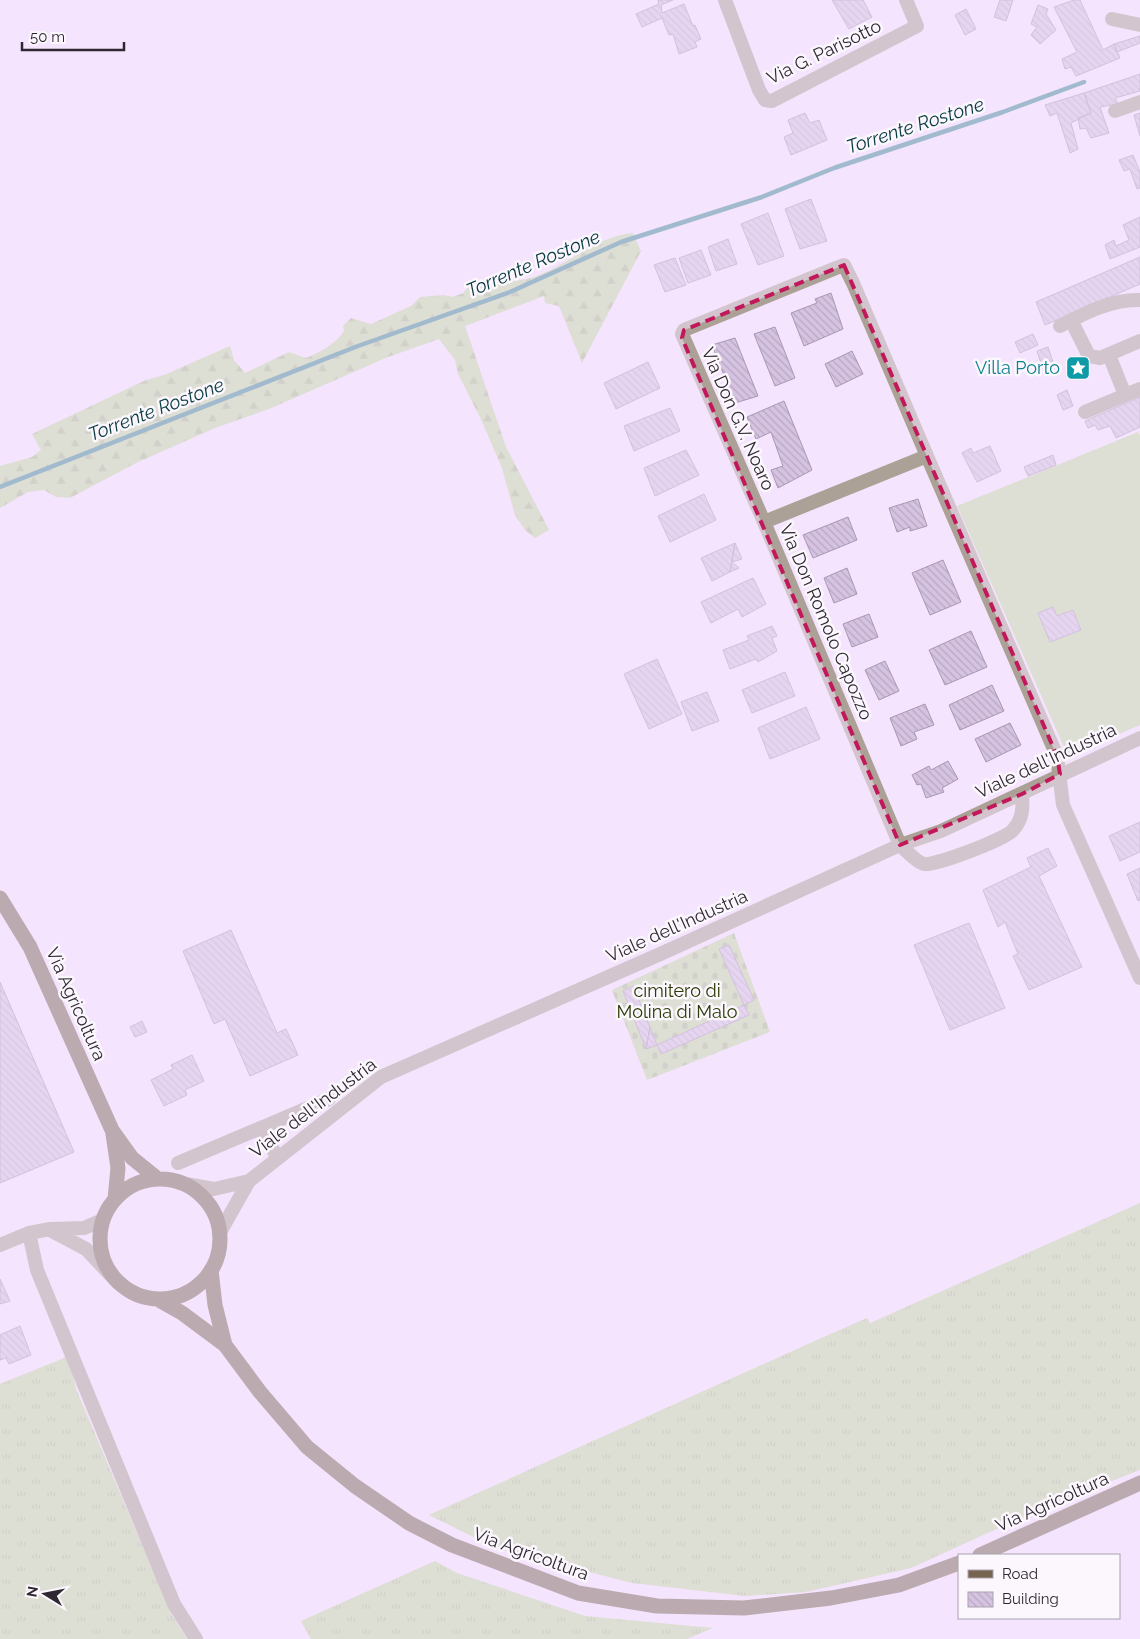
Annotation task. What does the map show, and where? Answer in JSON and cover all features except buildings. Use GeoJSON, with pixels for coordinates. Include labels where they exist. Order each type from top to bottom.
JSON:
{"type":"FeatureCollection","features":[{"type":"Feature","properties":{"kind":"main road","name":"Via Agricoltura"},"geometry":{"type":"LineString","coordinates":[[0,898],[30,947],[112,1130],[132,1158],[158,1179]]}},
{"type":"Feature","properties":{"kind":"main road","name":"Via Agricoltura"},"geometry":{"type":"LineString","coordinates":[[112,1130],[118,1168],[115,1200]]}},
{"type":"Feature","properties":{"kind":"main road","name":"Viale dell'Industria"},"geometry":{"type":"LineString","coordinates":[[158,1179],[180,1183],[195,1191],[207,1203],[215,1218],[219,1234],[218,1253],[211,1270],[202,1282],[189,1292],[175,1298],[159,1300],[137,1295],[118,1283],[108,1270],[101,1254],[100,1237],[103,1220],[115,1200],[127,1189],[142,1182],[158,1179]]}},
{"type":"Feature","properties":{"kind":"main road","name":"Via Agricoltura"},"geometry":{"type":"LineString","coordinates":[[211,1270],[215,1304],[225,1345]]}},
{"type":"Feature","properties":{"kind":"main road","name":"Via Agricoltura"},"geometry":{"type":"LineString","coordinates":[[159,1300],[182,1313],[225,1345],[260,1392],[307,1447],[355,1486],[409,1523],[452,1545],[578,1593],[657,1606],[744,1608],[831,1598],[899,1585],[958,1563]]}},
{"type":"Feature","properties":{"kind":"main road","name":"Via Agricoltura"},"geometry":{"type":"LineString","coordinates":[[982,1554],[1140,1483]]}},
{"type":"Feature","properties":{"kind":"street","name":"Via G. Parisotto"},"geometry":{"type":"LineString","coordinates":[[725,0],[759,90],[765,100],[772,101],[917,26],[906,0]]}},
{"type":"Feature","properties":{"kind":"street"},"geometry":{"type":"LineString","coordinates":[[1112,19],[1140,25]]}},
{"type":"Feature","properties":{"kind":"street"},"geometry":{"type":"LineString","coordinates":[[1115,111],[1140,102]]}},
{"type":"Feature","properties":{"kind":"street","name":"Via Don G.V. Noaro"},"geometry":{"type":"LineString","coordinates":[[764,522],[682,338],[684,330],[844,265],[928,456]]}},
{"type":"Feature","properties":{"kind":"street"},"geometry":{"type":"LineString","coordinates":[[1140,300],[1125,299],[1066,323],[1089,356],[1100,358],[1140,340]]}},
{"type":"Feature","properties":{"kind":"street"},"geometry":{"type":"LineString","coordinates":[[1108,355],[1125,395]]}},
{"type":"Feature","properties":{"kind":"street"},"geometry":{"type":"LineString","coordinates":[[1085,412],[1140,389]]}},
{"type":"Feature","properties":{"kind":"street"},"geometry":{"type":"LineString","coordinates":[[928,456],[1057,756],[1063,805],[1140,978]]}},
{"type":"Feature","properties":{"kind":"street","name":"Via Don Romolo Capozzo"},"geometry":{"type":"LineString","coordinates":[[900,845],[764,522],[928,456]]}},
{"type":"Feature","properties":{"kind":"street","name":"Viale dell'Industria"},"geometry":{"type":"LineString","coordinates":[[219,1234],[249,1181],[381,1076],[666,952],[900,845],[941,831],[1140,738]]}},
{"type":"Feature","properties":{"kind":"street"},"geometry":{"type":"LineString","coordinates":[[900,845],[921,863],[932,865],[953,857],[1012,832],[1021,818],[1023,807],[1022,794]]}},
{"type":"Feature","properties":{"kind":"street"},"geometry":{"type":"LineString","coordinates":[[178,1163],[329,1099]]}},
{"type":"Feature","properties":{"kind":"street"},"geometry":{"type":"LineString","coordinates":[[260,1128],[278,1158]]}},
{"type":"Feature","properties":{"kind":"street","name":"Viale dell'Industria"},"geometry":{"type":"LineString","coordinates":[[180,1183],[214,1188],[249,1181]]}},
{"type":"Feature","properties":{"kind":"street"},"geometry":{"type":"LineString","coordinates":[[0,1245],[29,1233],[50,1229],[84,1228],[103,1220]]}},
{"type":"Feature","properties":{"kind":"street","name":"Viale dell'Industria"},"geometry":{"type":"LineString","coordinates":[[50,1229],[86,1249],[118,1283]]}},
{"type":"Feature","properties":{"kind":"street"},"geometry":{"type":"LineString","coordinates":[[29,1233],[37,1270],[174,1604],[196,1639]]}},
{"type":"Feature","properties":{"kind":"highlighted area"},"geometry":{"type":"Polygon","coordinates":[[[844,265],[1057,756],[1060,774],[1022,794],[900,845],[682,338],[684,330],[844,265]]]}},
{"type":"Feature","properties":{"kind":"green space"},"geometry":{"type":"Polygon","coordinates":[[[633,233],[641,251],[582,363],[559,306],[545,303],[544,296],[465,326],[506,447],[549,530],[535,538],[525,530],[515,515],[502,468],[480,417],[458,374],[455,360],[439,339],[388,357],[269,409],[215,428],[136,463],[70,498],[56,497],[44,490],[28,492],[0,508],[0,466],[32,457],[41,450],[32,434],[146,380],[164,375],[230,346],[234,360],[245,373],[289,352],[306,358],[332,344],[344,331],[343,326],[351,318],[371,324],[411,306],[420,297],[444,295],[453,297],[463,293],[472,283],[511,282],[534,277],[547,272],[607,239],[633,233]]]}},
{"type":"Feature","properties":{"kind":"green space"},"geometry":{"type":"Polygon","coordinates":[[[1138,432],[1140,435],[1140,725],[1068,756],[957,506],[1138,432]]]}},
{"type":"Feature","properties":{"kind":"green space","name":"cimitero di Molina di Malo"},"geometry":{"type":"Polygon","coordinates":[[[734,933],[770,1032],[647,1080],[612,990],[734,933]]]}},
{"type":"Feature","properties":{"kind":"green space"},"geometry":{"type":"Polygon","coordinates":[[[1140,1203],[1140,1470],[1047,1506],[911,1568],[806,1592],[745,1596],[632,1583],[496,1548],[429,1515],[828,1335],[867,1318],[870,1323],[1140,1203]]]}},
{"type":"Feature","properties":{"kind":"green space"},"geometry":{"type":"Polygon","coordinates":[[[69,1356],[76,1389],[171,1613],[187,1639],[0,1639],[0,1384],[69,1356]]]}},
{"type":"Feature","properties":{"kind":"green space"},"geometry":{"type":"Polygon","coordinates":[[[435,1561],[457,1573],[585,1616],[713,1628],[687,1639],[311,1639],[301,1621],[435,1561]]]}},
{"type":"Feature","properties":{"kind":"waterway","name":"Torrente Rostone"},"geometry":{"type":"LineString","coordinates":[[0,487],[358,346],[510,292],[621,242],[762,197],[834,168],[1003,112],[1084,82]]}},
{"type":"Feature","properties":{"kind":"place","name":"Villa Porto"},"geometry":{"type":"Point","coordinates":[1078,368]}}]}
